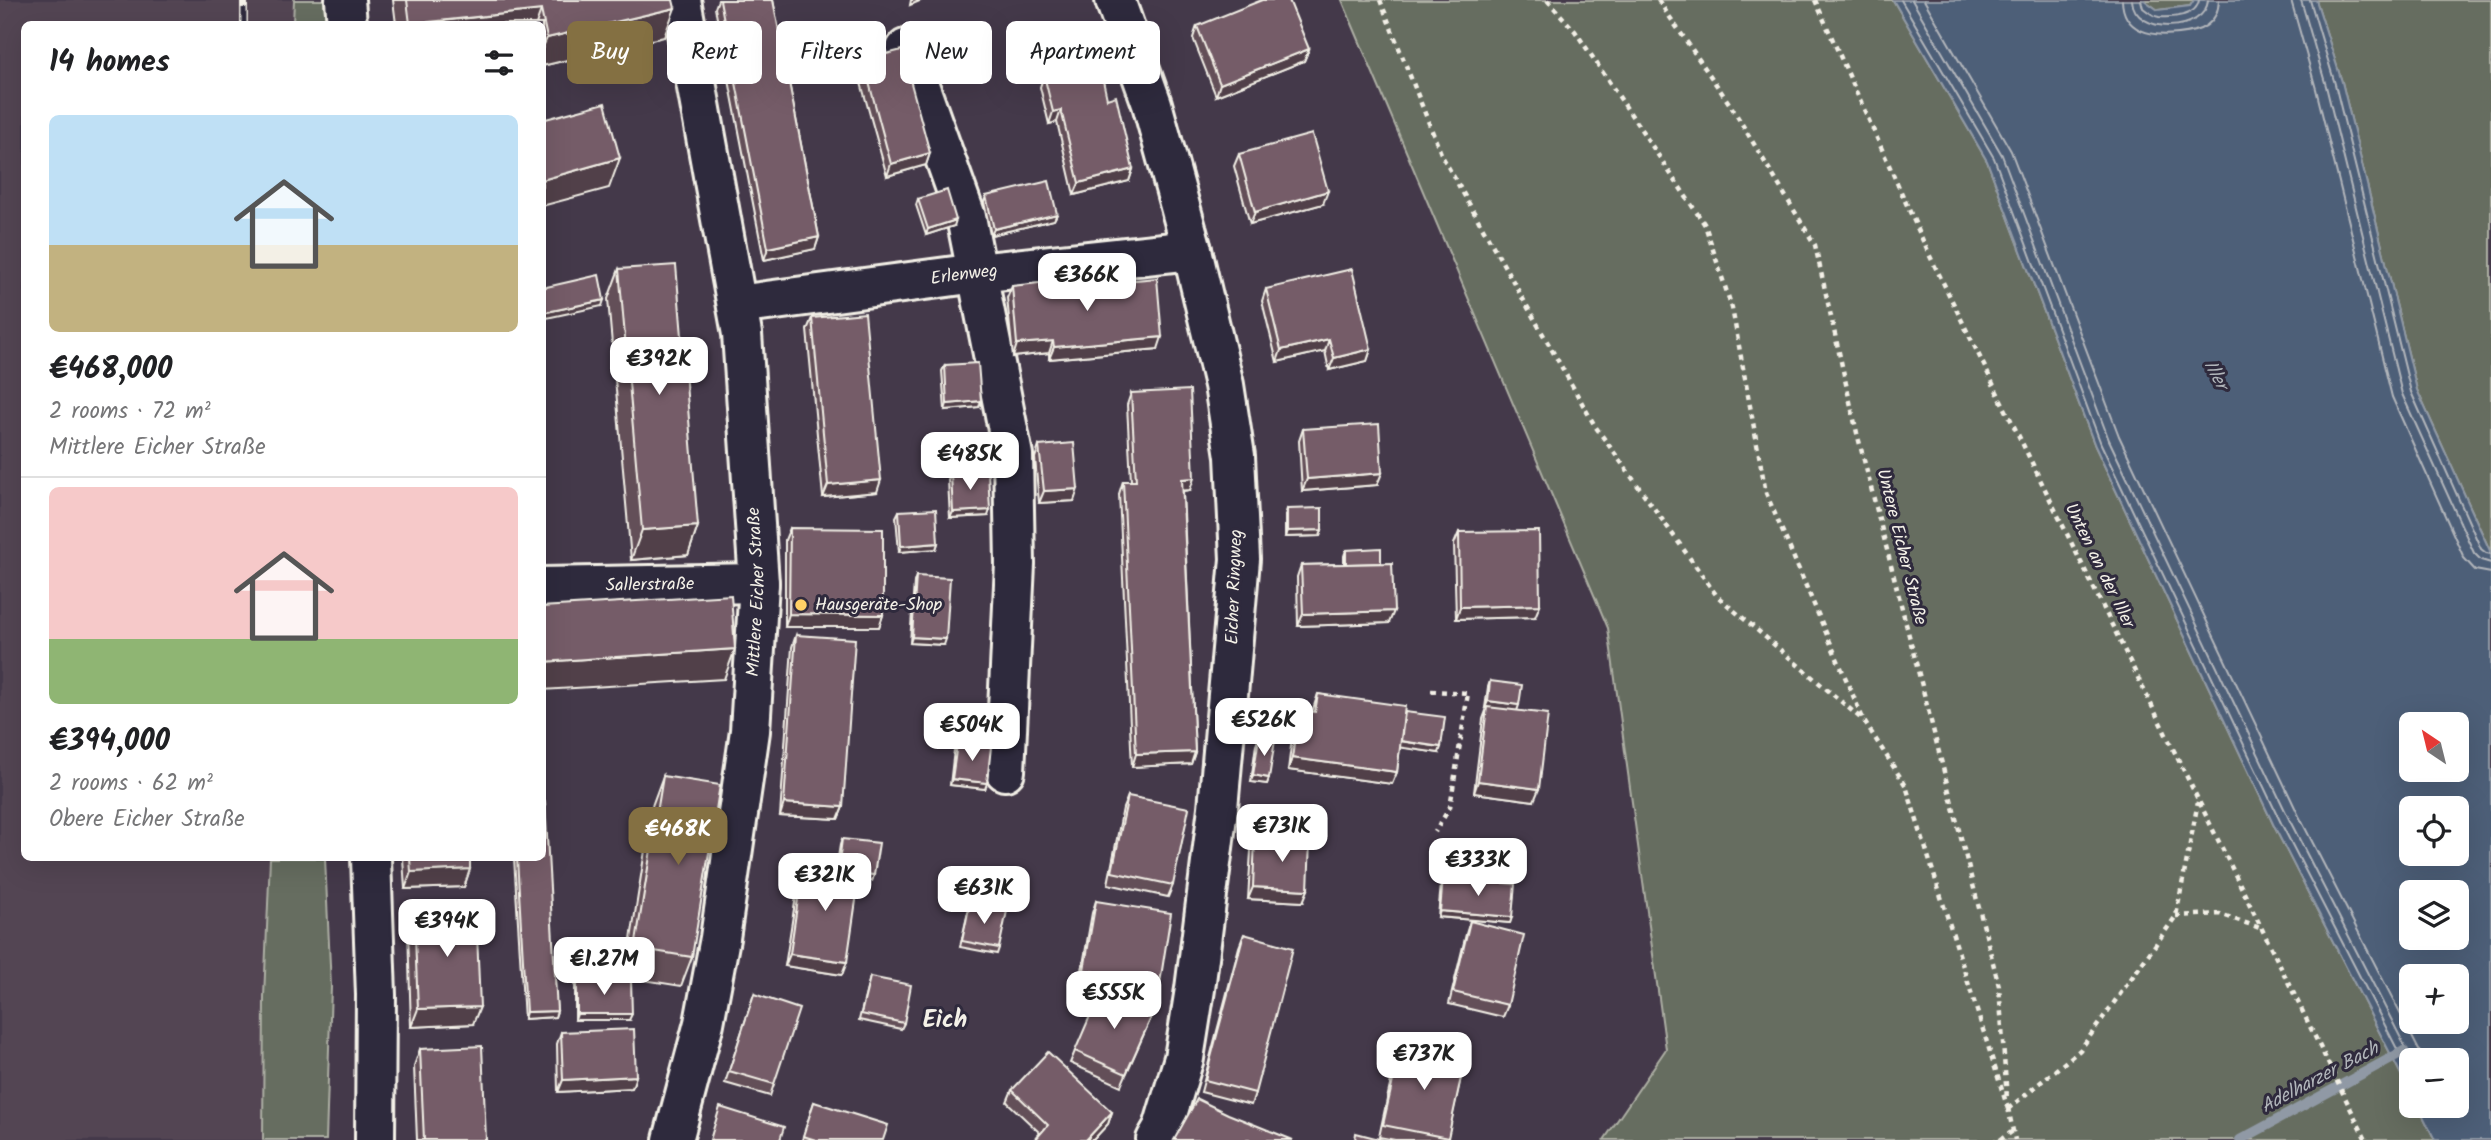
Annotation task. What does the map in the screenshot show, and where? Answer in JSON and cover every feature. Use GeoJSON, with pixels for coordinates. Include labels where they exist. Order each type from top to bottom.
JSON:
{"type":"FeatureCollection","features":[{"type":"Feature","properties":{"kind":"street"},"geometry":{"type":"LineString","coordinates":[[345,0],[347,21]]}},
{"type":"Feature","properties":{"kind":"street","name":"Mittlere Eicher Straße"},"geometry":{"type":"LineString","coordinates":[[673,1140],[704,1023],[720,938],[750,731],[759,583],[742,334],[681,0]]}},
{"type":"Feature","properties":{"kind":"street","name":"Eicher Ringweg"},"geometry":{"type":"LineString","coordinates":[[1115,0],[1152,104],[1192,250],[1224,385],[1235,456],[1240,559],[1218,808],[1195,989],[1184,1058],[1163,1128],[1156,1140]]}},
{"type":"Feature","properties":{"kind":"street"},"geometry":{"type":"LineString","coordinates":[[918,84],[966,217],[1013,456],[1015,564],[1005,771]]}},
{"type":"Feature","properties":{"kind":"street","name":"Erlenweg"},"geometry":{"type":"LineString","coordinates":[[737,305],[977,273],[1192,250]]}},
{"type":"Feature","properties":{"kind":"street","name":"Sallerstraße"},"geometry":{"type":"LineString","coordinates":[[546,587],[759,583]]}},
{"type":"Feature","properties":{"kind":"street"},"geometry":{"type":"LineString","coordinates":[[371,861],[376,995],[375,1140]]}},
{"type":"Feature","properties":{"kind":"path"},"geometry":{"type":"LineString","coordinates":[[1380,0],[1442,156],[1595,426],[1717,596],[1864,721]]}},
{"type":"Feature","properties":{"kind":"path"},"geometry":{"type":"LineString","coordinates":[[1547,0],[1575,31],[1705,225],[1732,308],[1766,493],[1864,721],[1906,786],[2008,1109],[2080,1050],[2176,916],[2199,800]]}},
{"type":"Feature","properties":{"kind":"path","name":"Untere Eicher Straße"},"geometry":{"type":"LineString","coordinates":[[1658,0],[1731,106],[1815,244],[1857,433],[1999,986],[2008,1109],[2015,1140]]}},
{"type":"Feature","properties":{"kind":"path","name":"Unten an der Iller"},"geometry":{"type":"LineString","coordinates":[[1815,0],[1927,252],[2366,1140]]}},
{"type":"Feature","properties":{"kind":"path"},"geometry":{"type":"LineString","coordinates":[[1431,691],[1468,693],[1450,807],[1435,832]]}},
{"type":"Feature","properties":{"kind":"path"},"geometry":{"type":"LineString","coordinates":[[2176,916],[2220,914],[2261,929]]}},
{"type":"Feature","properties":{"kind":"path"},"geometry":{"type":"LineString","coordinates":[[2000,1140],[2013,1131]]}},
{"type":"Feature","properties":{"kind":"shaded area"},"geometry":{"type":"Polygon","coordinates":[[[0,0],[294,0],[293,21],[21,21],[21,861],[270,861],[264,997],[263,1140],[0,1140],[0,0]]]}},
{"type":"Feature","properties":{"kind":"green space"},"geometry":{"type":"Polygon","coordinates":[[[294,0],[324,0],[326,21],[293,21],[294,0]]]}},
{"type":"Feature","properties":{"kind":"green space"},"geometry":{"type":"Polygon","coordinates":[[[1342,0],[1893,0],[1987,161],[2095,446],[2275,828],[2399,1071],[2399,1118],[2424,1118],[2435,1140],[1604,1140],[1666,1049],[1608,628],[1342,0]]]}},
{"type":"Feature","properties":{"kind":"green space"},"geometry":{"type":"Polygon","coordinates":[[[2144,0],[2194,0],[2190,6],[2158,10],[2144,0]]]}},
{"type":"Feature","properties":{"kind":"green space"},"geometry":{"type":"Polygon","coordinates":[[[2316,0],[2491,0],[2491,553],[2417,390],[2342,82],[2316,0]]]}},
{"type":"Feature","properties":{"kind":"green space"},"geometry":{"type":"Polygon","coordinates":[[[270,861],[325,861],[331,987],[326,1140],[263,1140],[264,997],[270,861]]]}},
{"type":"Feature","properties":{"kind":"water","name":"Iller"},"geometry":{"type":"Polygon","coordinates":[[[1893,0],[2144,0],[2158,10],[2190,6],[2194,0],[2316,0],[2342,82],[2417,390],[2491,553],[2491,1140],[2435,1140],[2424,1118],[2469,1118],[2469,1048],[2399,1048],[2399,1071],[2275,828],[2095,446],[1987,161],[1893,0]]]}},
{"type":"Feature","properties":{"kind":"building"},"geometry":{"type":"Polygon","coordinates":[[[407,0],[673,0],[675,8],[620,21],[567,21],[567,33],[547,38],[546,21],[543,21],[541,10],[438,21],[410,21],[407,0]]]}},
{"type":"Feature","properties":{"kind":"building"},"geometry":{"type":"Polygon","coordinates":[[[720,0],[773,0],[777,21],[776,84],[789,84],[819,237],[768,248],[736,84],[762,84],[762,21],[724,21],[720,0]]]}},
{"type":"Feature","properties":{"kind":"building"},"geometry":{"type":"Polygon","coordinates":[[[1262,0],[1289,0],[1309,49],[1220,84],[1197,26],[1262,0]]]}},
{"type":"Feature","properties":{"kind":"building"},"geometry":{"type":"Polygon","coordinates":[[[900,51],[900,84],[911,84],[930,153],[891,164],[869,84],[886,84],[886,54],[900,51]]]}},
{"type":"Feature","properties":{"kind":"building"},"geometry":{"type":"Polygon","coordinates":[[[1046,84],[1104,84],[1107,99],[1116,96],[1133,169],[1079,183],[1061,110],[1053,112],[1046,84]]]}},
{"type":"Feature","properties":{"kind":"building"},"geometry":{"type":"Polygon","coordinates":[[[605,103],[620,158],[546,179],[546,119],[605,103]]]}},
{"type":"Feature","properties":{"kind":"building"},"geometry":{"type":"Polygon","coordinates":[[[1312,134],[1328,191],[1255,212],[1239,154],[1312,134]]]}},
{"type":"Feature","properties":{"kind":"building"},"geometry":{"type":"Polygon","coordinates":[[[1049,181],[1057,214],[994,229],[986,196],[1049,181]]]}},
{"type":"Feature","properties":{"kind":"building"},"geometry":{"type":"Polygon","coordinates":[[[947,190],[956,220],[928,229],[918,199],[947,190]]]}},
{"type":"Feature","properties":{"kind":"building"},"geometry":{"type":"Polygon","coordinates":[[[676,265],[698,526],[642,530],[619,269],[676,265]]]}},
{"type":"Feature","properties":{"kind":"building"},"geometry":{"type":"Polygon","coordinates":[[[1352,269],[1371,349],[1334,358],[1329,339],[1281,350],[1266,289],[1352,269]]]}},
{"type":"Feature","properties":{"kind":"building"},"geometry":{"type":"Polygon","coordinates":[[[599,275],[604,300],[546,312],[546,287],[599,275]]]}},
{"type":"Feature","properties":{"kind":"building"},"geometry":{"type":"Polygon","coordinates":[[[1157,278],[1162,337],[1054,347],[1053,341],[1017,344],[1012,286],[1048,282],[1049,288],[1157,278]]]}},
{"type":"Feature","properties":{"kind":"building"},"geometry":{"type":"Polygon","coordinates":[[[865,313],[881,480],[828,485],[812,318],[865,313]]]}},
{"type":"Feature","properties":{"kind":"building"},"geometry":{"type":"Polygon","coordinates":[[[978,363],[981,401],[947,404],[945,365],[978,363]]]}},
{"type":"Feature","properties":{"kind":"building"},"geometry":{"type":"Polygon","coordinates":[[[1190,390],[1194,478],[1182,479],[1195,752],[1136,754],[1123,481],[1136,481],[1131,393],[1190,390]]]}},
{"type":"Feature","properties":{"kind":"building"},"geometry":{"type":"Polygon","coordinates":[[[1379,424],[1382,473],[1307,479],[1303,429],[1379,424]]]}},
{"type":"Feature","properties":{"kind":"building"},"geometry":{"type":"Polygon","coordinates":[[[1074,443],[1078,489],[1044,491],[1039,446],[1074,443]]]}},
{"type":"Feature","properties":{"kind":"building"},"geometry":{"type":"Polygon","coordinates":[[[988,472],[990,510],[953,512],[951,474],[988,472]]]}},
{"type":"Feature","properties":{"kind":"building"},"geometry":{"type":"Polygon","coordinates":[[[1322,508],[1322,530],[1287,531],[1287,509],[1322,508]]]}},
{"type":"Feature","properties":{"kind":"building"},"geometry":{"type":"Polygon","coordinates":[[[936,509],[938,543],[901,546],[899,511],[936,509]]]}},
{"type":"Feature","properties":{"kind":"building"},"geometry":{"type":"Polygon","coordinates":[[[790,528],[883,529],[883,615],[789,614],[790,528]]]}},
{"type":"Feature","properties":{"kind":"building"},"geometry":{"type":"Polygon","coordinates":[[[1539,531],[1540,605],[1460,607],[1459,532],[1539,531]]]}},
{"type":"Feature","properties":{"kind":"building"},"geometry":{"type":"Polygon","coordinates":[[[1381,548],[1381,563],[1346,564],[1346,550],[1381,548]]]}},
{"type":"Feature","properties":{"kind":"building"},"geometry":{"type":"Polygon","coordinates":[[[1392,563],[1394,611],[1303,614],[1301,565],[1392,563]]]}},
{"type":"Feature","properties":{"kind":"building"},"geometry":{"type":"Polygon","coordinates":[[[916,576],[950,578],[946,639],[912,637],[916,576]]]}},
{"type":"Feature","properties":{"kind":"building"},"geometry":{"type":"Polygon","coordinates":[[[731,595],[735,649],[546,662],[546,607],[731,595]]]}},
{"type":"Feature","properties":{"kind":"building"},"geometry":{"type":"Polygon","coordinates":[[[796,635],[855,639],[843,807],[784,803],[796,635]]]}},
{"type":"Feature","properties":{"kind":"building"},"geometry":{"type":"Polygon","coordinates":[[[1490,681],[1522,685],[1519,705],[1488,701],[1490,681]]]}},
{"type":"Feature","properties":{"kind":"building"},"geometry":{"type":"Polygon","coordinates":[[[1318,694],[1405,706],[1397,772],[1292,758],[1299,710],[1315,712],[1318,694]]]}},
{"type":"Feature","properties":{"kind":"building"},"geometry":{"type":"Polygon","coordinates":[[[1487,707],[1548,714],[1539,789],[1478,781],[1487,707]]]}},
{"type":"Feature","properties":{"kind":"building"},"geometry":{"type":"Polygon","coordinates":[[[1405,712],[1445,717],[1441,747],[1401,741],[1405,712]]]}},
{"type":"Feature","properties":{"kind":"building"},"geometry":{"type":"Polygon","coordinates":[[[1259,738],[1275,740],[1269,778],[1253,775],[1259,738]]]}},
{"type":"Feature","properties":{"kind":"building"},"geometry":{"type":"Polygon","coordinates":[[[957,744],[991,747],[987,783],[952,779],[957,744]]]}},
{"type":"Feature","properties":{"kind":"building"},"geometry":{"type":"Polygon","coordinates":[[[663,776],[720,785],[692,957],[635,948],[663,776]]]}},
{"type":"Feature","properties":{"kind":"building"},"geometry":{"type":"Polygon","coordinates":[[[1128,796],[1189,808],[1173,885],[1112,872],[1128,796]]]}},
{"type":"Feature","properties":{"kind":"building"},"geometry":{"type":"Polygon","coordinates":[[[546,818],[557,1011],[526,1012],[517,861],[546,861],[546,818]]]}},
{"type":"Feature","properties":{"kind":"building"},"geometry":{"type":"Polygon","coordinates":[[[842,839],[879,843],[874,875],[838,870],[842,839]]]}},
{"type":"Feature","properties":{"kind":"building"},"geometry":{"type":"Polygon","coordinates":[[[1255,839],[1310,841],[1308,890],[1253,887],[1255,839]]]}},
{"type":"Feature","properties":{"kind":"building"},"geometry":{"type":"Polygon","coordinates":[[[410,861],[470,861],[470,869],[411,872],[410,861]]]}},
{"type":"Feature","properties":{"kind":"building"},"geometry":{"type":"Polygon","coordinates":[[[803,865],[860,873],[847,962],[790,954],[803,865]]]}},
{"type":"Feature","properties":{"kind":"building"},"geometry":{"type":"Polygon","coordinates":[[[1443,878],[1515,884],[1512,917],[1440,911],[1443,878]]]}},
{"type":"Feature","properties":{"kind":"building"},"geometry":{"type":"Polygon","coordinates":[[[1096,901],[1171,913],[1160,983],[1084,970],[1096,901]]]}},
{"type":"Feature","properties":{"kind":"building"},"geometry":{"type":"Polygon","coordinates":[[[970,903],[1007,911],[999,948],[962,941],[970,903]]]}},
{"type":"Feature","properties":{"kind":"building"},"geometry":{"type":"Polygon","coordinates":[[[476,909],[480,1007],[418,1009],[414,913],[476,909]]]}},
{"type":"Feature","properties":{"kind":"building"},"geometry":{"type":"Polygon","coordinates":[[[1470,921],[1524,935],[1508,1005],[1453,992],[1470,921]]]}},
{"type":"Feature","properties":{"kind":"building"},"geometry":{"type":"Polygon","coordinates":[[[1244,934],[1293,948],[1255,1093],[1205,1080],[1244,934]]]}},
{"type":"Feature","properties":{"kind":"building"},"geometry":{"type":"Polygon","coordinates":[[[870,977],[911,985],[904,1023],[861,1014],[870,977]]]}},
{"type":"Feature","properties":{"kind":"building"},"geometry":{"type":"Polygon","coordinates":[[[577,980],[631,980],[632,1014],[577,1014],[577,980]]]}},
{"type":"Feature","properties":{"kind":"building"},"geometry":{"type":"Polygon","coordinates":[[[1102,988],[1154,1011],[1126,1074],[1075,1051],[1102,988]]]}},
{"type":"Feature","properties":{"kind":"building"},"geometry":{"type":"Polygon","coordinates":[[[754,994],[799,1009],[774,1084],[729,1071],[754,994]]]}},
{"type":"Feature","properties":{"kind":"building"},"geometry":{"type":"Polygon","coordinates":[[[634,1029],[636,1076],[563,1080],[561,1032],[634,1029]]]}},
{"type":"Feature","properties":{"kind":"building"},"geometry":{"type":"Polygon","coordinates":[[[1401,1045],[1465,1059],[1448,1138],[1383,1125],[1401,1045]]]}},
{"type":"Feature","properties":{"kind":"building"},"geometry":{"type":"Polygon","coordinates":[[[482,1046],[486,1140],[424,1140],[420,1049],[482,1046]]]}},
{"type":"Feature","properties":{"kind":"building"},"geometry":{"type":"Polygon","coordinates":[[[1048,1052],[1112,1112],[1086,1140],[1035,1140],[1048,1125],[1012,1090],[1048,1052]]]}},
{"type":"Feature","properties":{"kind":"building"},"geometry":{"type":"Polygon","coordinates":[[[1197,1099],[1228,1114],[1293,1140],[1174,1140],[1197,1099]]]}},
{"type":"Feature","properties":{"kind":"building"},"geometry":{"type":"Polygon","coordinates":[[[814,1102],[888,1125],[883,1140],[816,1140],[803,1136],[814,1102]]]}},
{"type":"Feature","properties":{"kind":"building"},"geometry":{"type":"Polygon","coordinates":[[[720,1107],[784,1127],[780,1140],[710,1140],[720,1107]]]}},
{"type":"Feature","properties":{"kind":"building"},"geometry":{"type":"Polygon","coordinates":[[[1356,1133],[1383,1140],[1355,1140],[1356,1133]]]}},
{"type":"Feature","properties":{"kind":"waterway","name":"Adelharzer Bach"},"geometry":{"type":"LineString","coordinates":[[2240,1140],[2399,1054]]}},
{"type":"Feature","properties":{"kind":"railway"},"geometry":{"type":"LineString","coordinates":[[244,0],[244,21]]}},
{"type":"Feature","properties":{"kind":"place","name":"Hausgeräte-Shop"},"geometry":{"type":"Point","coordinates":[801,605]}},
{"type":"Feature","properties":{"kind":"district","name":"Eich"},"geometry":{"type":"Point","coordinates":[945,1020]}}]}
